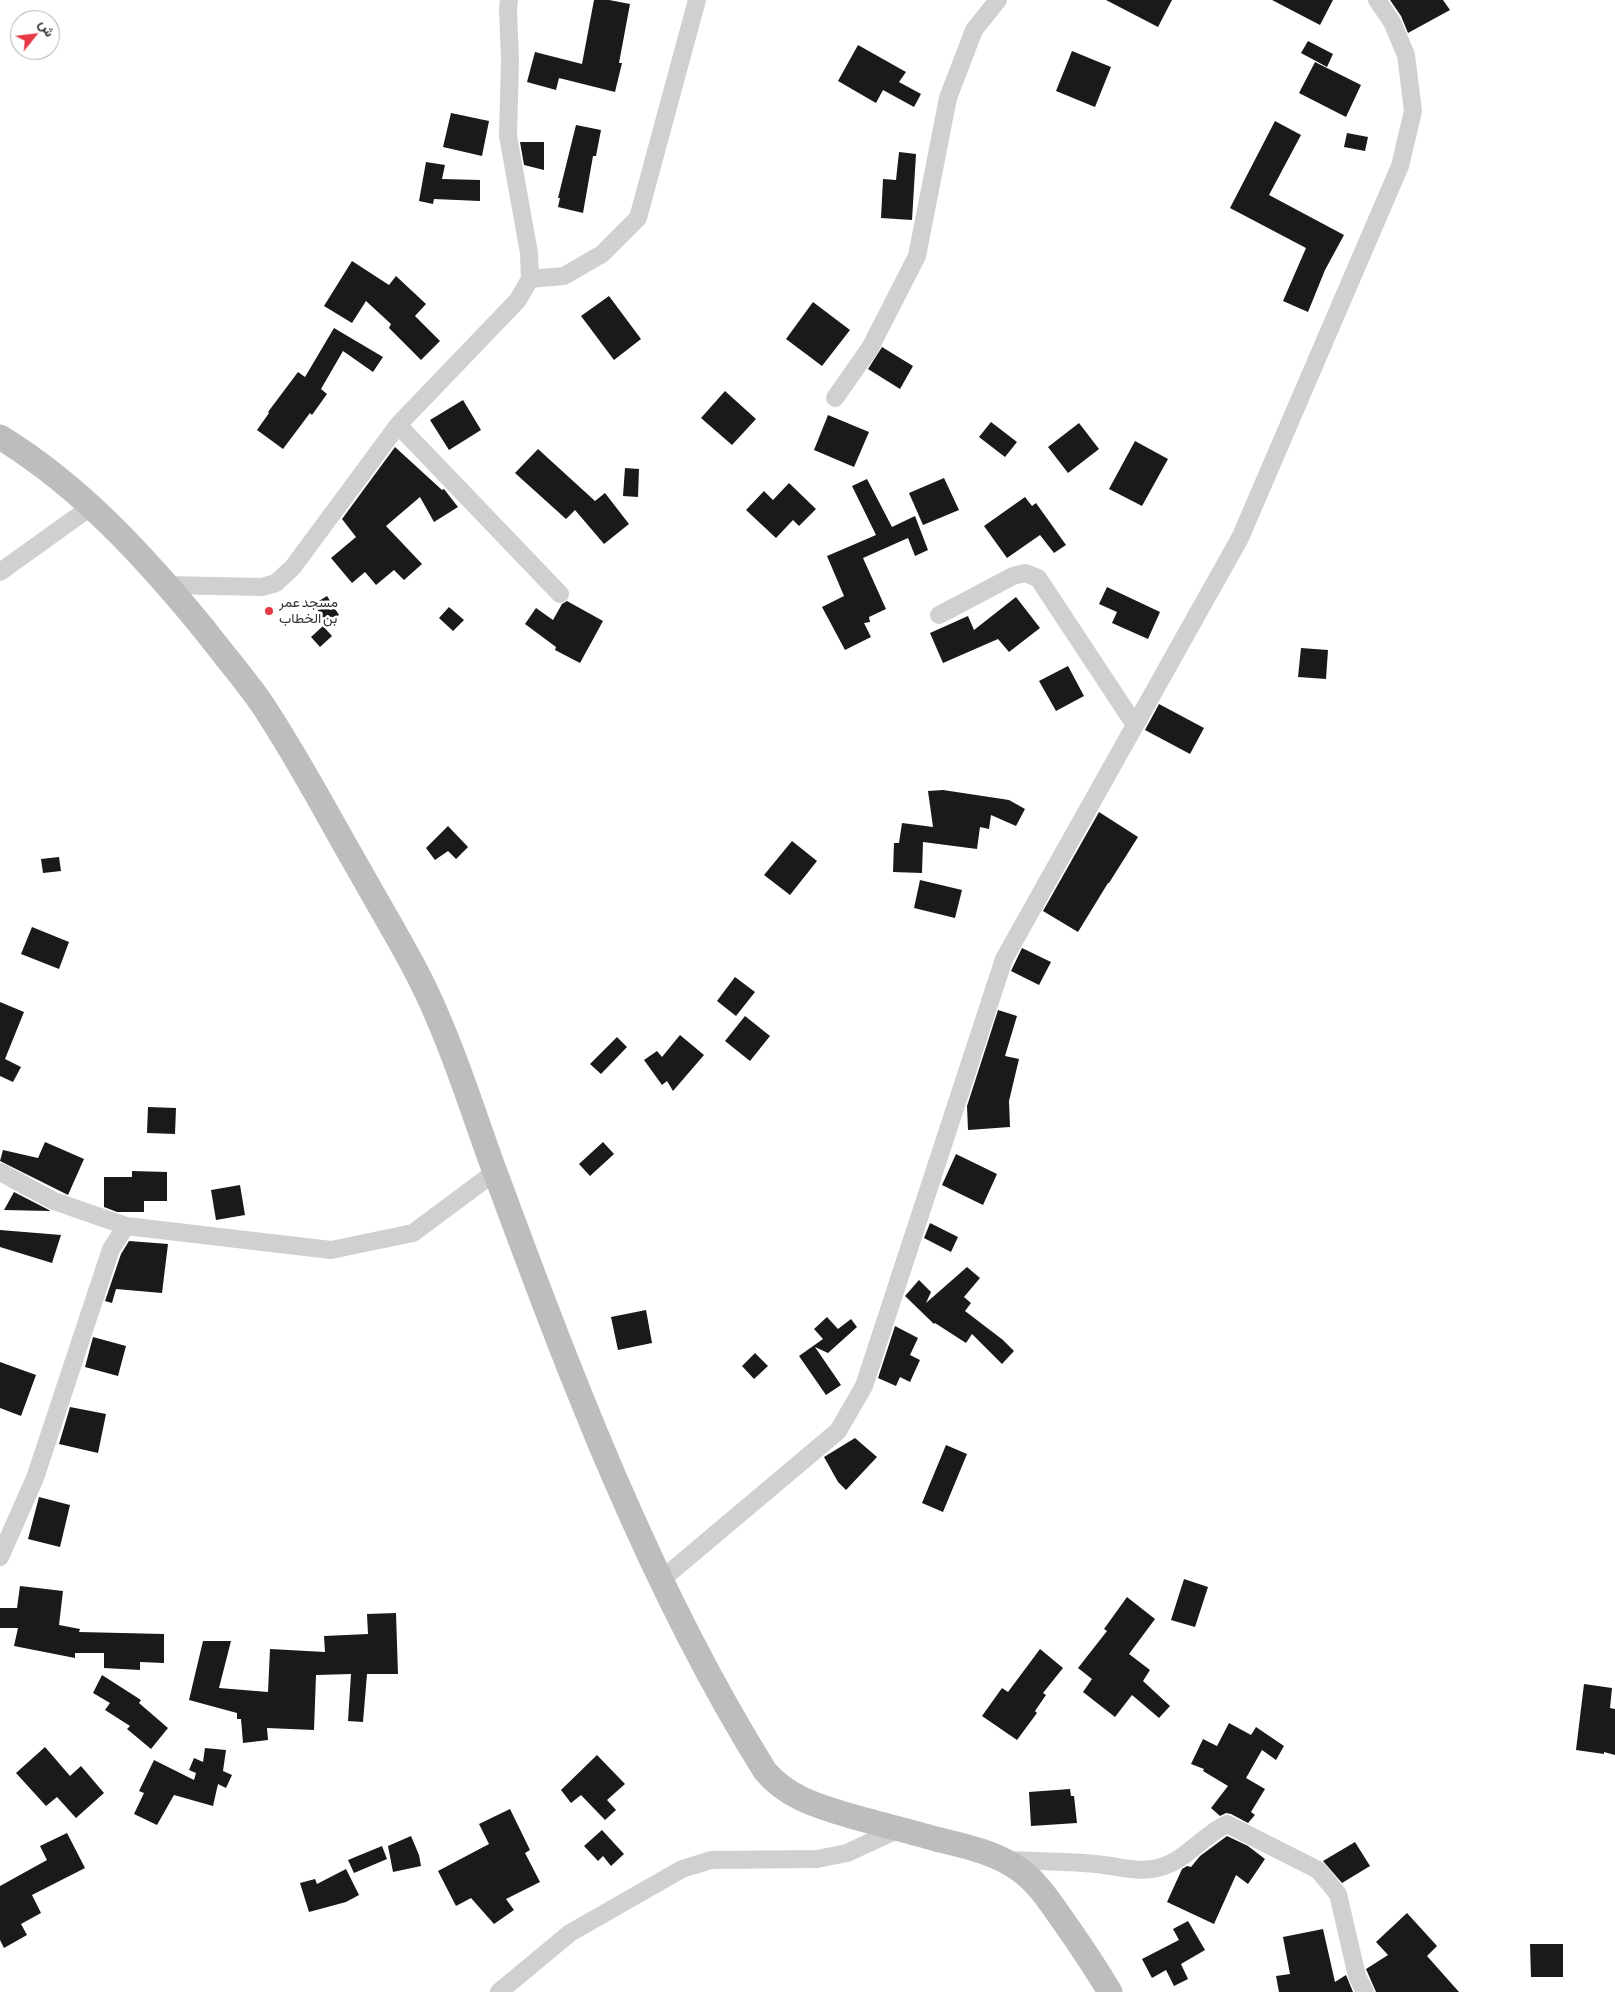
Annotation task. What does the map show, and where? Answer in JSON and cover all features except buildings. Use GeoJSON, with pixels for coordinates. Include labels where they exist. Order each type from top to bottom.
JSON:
{"type":"FeatureCollection","features":[{"type":"Feature","properties":{"kind":"main road"},"geometry":{"type":"LineString","coordinates":[[0,437],[30,456],[92,506],[168,585],[260,701],[286,742],[392,928],[438,1016],[495,1172],[595,1432],[661,1580],[754,1752],[775,1782],[787,1792],[813,1804],[980,1850],[1022,1871],[1044,1893],[1089,1957],[1110,1992]]}},
{"type":"Feature","properties":{"kind":"street"},"geometry":{"type":"LineString","coordinates":[[168,585],[262,587],[276,583],[292,567],[398,425],[518,300],[530,279],[529,254],[508,136],[509,0]]}},
{"type":"Feature","properties":{"kind":"street"},"geometry":{"type":"LineString","coordinates":[[530,279],[564,276],[602,254],[638,218],[697,0]]}},
{"type":"Feature","properties":{"kind":"street"},"geometry":{"type":"LineString","coordinates":[[835,398],[870,348],[917,256],[948,98],[974,30],[998,0]]}},
{"type":"Feature","properties":{"kind":"street"},"geometry":{"type":"LineString","coordinates":[[661,1580],[838,1431],[864,1386],[1004,959],[1240,538],[1400,166],[1413,112],[1406,55],[1392,22],[1377,0]]}},
{"type":"Feature","properties":{"kind":"street"},"geometry":{"type":"LineString","coordinates":[[398,425],[560,594]]}},
{"type":"Feature","properties":{"kind":"street"},"geometry":{"type":"LineString","coordinates":[[0,572],[92,506]]}},
{"type":"Feature","properties":{"kind":"street"},"geometry":{"type":"LineString","coordinates":[[939,615],[1014,576],[1025,573],[1038,578],[1135,725]]}},
{"type":"Feature","properties":{"kind":"street"},"geometry":{"type":"LineString","coordinates":[[0,1172],[54,1201],[126,1226],[331,1250],[413,1233],[495,1172]]}},
{"type":"Feature","properties":{"kind":"street"},"geometry":{"type":"LineString","coordinates":[[0,1556],[35,1478],[111,1248],[126,1226]]}},
{"type":"Feature","properties":{"kind":"street"},"geometry":{"type":"LineString","coordinates":[[1003,1860],[1097,1864],[1145,1870],[1161,1868],[1174,1862],[1216,1829],[1227,1824],[1318,1870],[1338,1894],[1357,1976],[1365,1992]]}},
{"type":"Feature","properties":{"kind":"street"},"geometry":{"type":"LineString","coordinates":[[499,1992],[570,1933],[682,1869],[712,1860],[817,1859],[847,1853],[899,1829]]}},
{"type":"Feature","properties":{"kind":"place","name":"مسجد عمر بن الخطاب"},"geometry":{"type":"Point","coordinates":[269,611]}}]}
